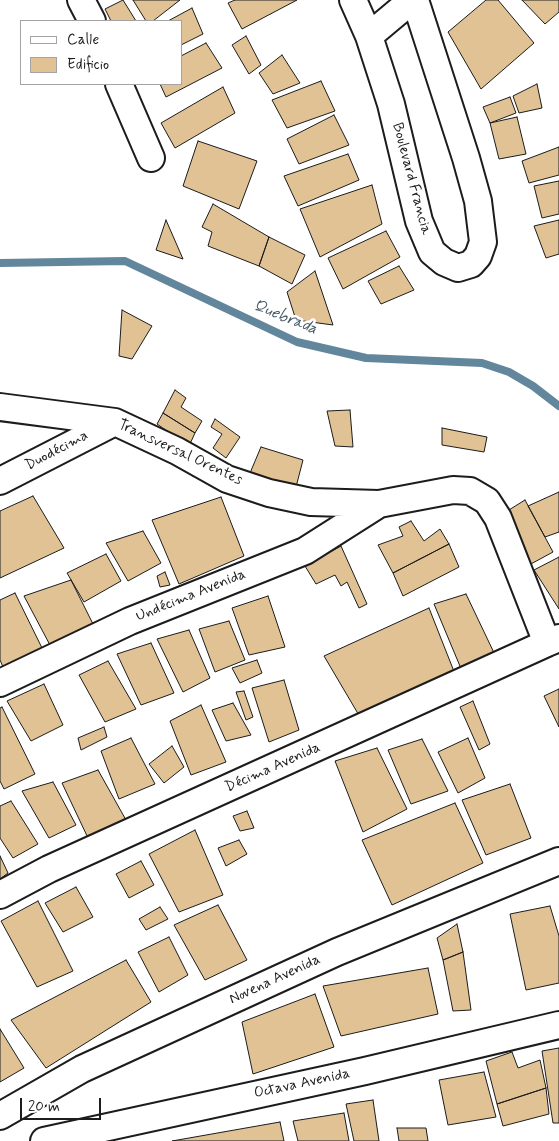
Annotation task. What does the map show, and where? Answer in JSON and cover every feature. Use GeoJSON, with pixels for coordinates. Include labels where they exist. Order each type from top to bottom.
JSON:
{"type":"FeatureCollection","features":[{"type":"Feature","properties":{"kind":"street"},"geometry":{"type":"LineString","coordinates":[[81,0],[91,20]]}},
{"type":"Feature","properties":{"kind":"street","name":"Boulevard Francia"},"geometry":{"type":"LineString","coordinates":[[353,0],[369,36],[391,104],[419,221],[432,252],[458,268],[471,264],[478,256],[483,242],[478,201],[464,149],[414,0]]}},
{"type":"Feature","properties":{"kind":"street"},"geometry":{"type":"LineString","coordinates":[[369,36],[414,0]]}},
{"type":"Feature","properties":{"kind":"street"},"geometry":{"type":"LineString","coordinates":[[119,85],[151,158]]}},
{"type":"Feature","properties":{"kind":"street","name":"Transversal Orentes"},"geometry":{"type":"LineString","coordinates":[[0,406],[115,422],[177,451],[227,479],[269,493],[311,502],[379,504],[453,490],[470,491],[487,501],[498,518],[553,641]]}},
{"type":"Feature","properties":{"kind":"street","name":"Duodécima"},"geometry":{"type":"LineString","coordinates":[[0,481],[115,422]]}},
{"type":"Feature","properties":{"kind":"street","name":"Undécima Avenida"},"geometry":{"type":"LineString","coordinates":[[0,683],[130,621],[305,551],[379,504]]}},
{"type":"Feature","properties":{"kind":"street","name":"Décima Avenida"},"geometry":{"type":"LineString","coordinates":[[0,896],[49,869],[553,641]]}},
{"type":"Feature","properties":{"kind":"street","name":"Novena Avenida"},"geometry":{"type":"LineString","coordinates":[[0,1116],[82,1068],[337,952],[559,861]]}},
{"type":"Feature","properties":{"kind":"street","name":"Octava Avenida"},"geometry":{"type":"LineString","coordinates":[[44,1141],[365,1071],[559,1025]]}},
{"type":"Feature","properties":{"kind":"building"},"geometry":{"type":"Polygon","coordinates":[[[123,0],[135,20],[110,20],[105,9],[123,0]]]}},
{"type":"Feature","properties":{"kind":"building"},"geometry":{"type":"Polygon","coordinates":[[[133,0],[180,0],[154,20],[145,20],[133,0]]]}},
{"type":"Feature","properties":{"kind":"building"},"geometry":{"type":"Polygon","coordinates":[[[235,0],[297,0],[242,29],[228,3],[235,0]]]}},
{"type":"Feature","properties":{"kind":"building"},"geometry":{"type":"Polygon","coordinates":[[[486,0],[498,0],[534,43],[481,89],[448,32],[486,0]]]}},
{"type":"Feature","properties":{"kind":"building"},"geometry":{"type":"Polygon","coordinates":[[[522,0],[559,0],[559,12],[545,24],[522,0]]]}},
{"type":"Feature","properties":{"kind":"building"},"geometry":{"type":"Polygon","coordinates":[[[192,8],[203,34],[182,44],[182,20],[170,20],[192,8]]]}},
{"type":"Feature","properties":{"kind":"building"},"geometry":{"type":"Polygon","coordinates":[[[246,36],[261,65],[249,74],[232,45],[246,36]]]}},
{"type":"Feature","properties":{"kind":"building"},"geometry":{"type":"Polygon","coordinates":[[[206,43],[222,68],[166,97],[160,85],[182,85],[182,55],[206,43]]]}},
{"type":"Feature","properties":{"kind":"building"},"geometry":{"type":"Polygon","coordinates":[[[282,55],[300,83],[273,94],[259,73],[282,55]]]}},
{"type":"Feature","properties":{"kind":"building"},"geometry":{"type":"Polygon","coordinates":[[[321,81],[335,111],[287,128],[272,100],[321,81]]]}},
{"type":"Feature","properties":{"kind":"building"},"geometry":{"type":"Polygon","coordinates":[[[537,84],[542,108],[519,113],[513,96],[537,84]]]}},
{"type":"Feature","properties":{"kind":"building"},"geometry":{"type":"Polygon","coordinates":[[[223,87],[235,113],[175,148],[161,123],[223,87]]]}},
{"type":"Feature","properties":{"kind":"building"},"geometry":{"type":"Polygon","coordinates":[[[510,97],[516,113],[490,123],[483,107],[510,97]]]}},
{"type":"Feature","properties":{"kind":"building"},"geometry":{"type":"Polygon","coordinates":[[[334,115],[349,145],[299,164],[287,139],[334,115]]]}},
{"type":"Feature","properties":{"kind":"building"},"geometry":{"type":"Polygon","coordinates":[[[517,117],[526,154],[499,159],[490,123],[517,117]]]}},
{"type":"Feature","properties":{"kind":"building"},"geometry":{"type":"Polygon","coordinates":[[[198,141],[257,161],[239,209],[183,186],[198,141]]]}},
{"type":"Feature","properties":{"kind":"building"},"geometry":{"type":"Polygon","coordinates":[[[559,147],[559,175],[529,183],[522,161],[559,147]]]}},
{"type":"Feature","properties":{"kind":"building"},"geometry":{"type":"Polygon","coordinates":[[[348,154],[359,180],[298,206],[284,176],[348,154]]]}},
{"type":"Feature","properties":{"kind":"building"},"geometry":{"type":"Polygon","coordinates":[[[559,181],[559,214],[542,218],[534,186],[559,181]]]}},
{"type":"Feature","properties":{"kind":"building"},"geometry":{"type":"Polygon","coordinates":[[[372,185],[382,224],[320,257],[300,209],[372,185]]]}},
{"type":"Feature","properties":{"kind":"building"},"geometry":{"type":"Polygon","coordinates":[[[213,204],[269,237],[259,266],[208,246],[212,232],[202,227],[213,204]]]}},
{"type":"Feature","properties":{"kind":"building"},"geometry":{"type":"Polygon","coordinates":[[[166,220],[183,259],[156,250],[166,220]]]}},
{"type":"Feature","properties":{"kind":"building"},"geometry":{"type":"Polygon","coordinates":[[[559,220],[559,254],[546,258],[534,226],[559,220]]]}},
{"type":"Feature","properties":{"kind":"building"},"geometry":{"type":"Polygon","coordinates":[[[386,231],[400,257],[343,289],[328,258],[386,231]]]}},
{"type":"Feature","properties":{"kind":"building"},"geometry":{"type":"Polygon","coordinates":[[[269,237],[305,255],[292,284],[259,266],[269,237]]]}},
{"type":"Feature","properties":{"kind":"building"},"geometry":{"type":"Polygon","coordinates":[[[399,266],[414,290],[381,304],[368,281],[399,266]]]}},
{"type":"Feature","properties":{"kind":"building"},"geometry":{"type":"Polygon","coordinates":[[[315,271],[333,325],[296,320],[287,292],[315,271]]]}},
{"type":"Feature","properties":{"kind":"building"},"geometry":{"type":"Polygon","coordinates":[[[122,310],[152,326],[132,359],[119,356],[122,310]]]}},
{"type":"Feature","properties":{"kind":"building"},"geometry":{"type":"Polygon","coordinates":[[[175,390],[186,398],[181,407],[202,421],[195,433],[163,413],[175,390]]]}},
{"type":"Feature","properties":{"kind":"building"},"geometry":{"type":"Polygon","coordinates":[[[350,410],[353,447],[335,446],[327,411],[350,410]]]}},
{"type":"Feature","properties":{"kind":"building"},"geometry":{"type":"Polygon","coordinates":[[[163,413],[195,433],[189,446],[157,424],[163,413]]]}},
{"type":"Feature","properties":{"kind":"building"},"geometry":{"type":"Polygon","coordinates":[[[215,419],[240,437],[226,458],[213,448],[222,434],[211,427],[215,419]]]}},
{"type":"Feature","properties":{"kind":"building"},"geometry":{"type":"Polygon","coordinates":[[[442,428],[487,437],[484,452],[442,445],[442,428]]]}},
{"type":"Feature","properties":{"kind":"building"},"geometry":{"type":"Polygon","coordinates":[[[261,447],[303,460],[296,487],[250,473],[261,447]]]}},
{"type":"Feature","properties":{"kind":"building"},"geometry":{"type":"Polygon","coordinates":[[[559,492],[559,532],[545,537],[528,506],[559,492]]]}},
{"type":"Feature","properties":{"kind":"building"},"geometry":{"type":"Polygon","coordinates":[[[33,496],[64,548],[0,578],[0,511],[33,496]]]}},
{"type":"Feature","properties":{"kind":"building"},"geometry":{"type":"Polygon","coordinates":[[[221,497],[244,556],[179,584],[152,520],[221,497]]]}},
{"type":"Feature","properties":{"kind":"building"},"geometry":{"type":"Polygon","coordinates":[[[525,500],[553,552],[529,565],[504,513],[525,500]]]}},
{"type":"Feature","properties":{"kind":"building"},"geometry":{"type":"Polygon","coordinates":[[[411,521],[424,541],[440,529],[449,544],[393,573],[378,545],[403,536],[399,527],[411,521]]]}},
{"type":"Feature","properties":{"kind":"building"},"geometry":{"type":"Polygon","coordinates":[[[143,531],[161,563],[128,581],[106,543],[143,531]]]}},
{"type":"Feature","properties":{"kind":"building"},"geometry":{"type":"Polygon","coordinates":[[[449,544],[459,567],[403,596],[393,573],[449,544]]]}},
{"type":"Feature","properties":{"kind":"building"},"geometry":{"type":"Polygon","coordinates":[[[341,546],[367,604],[359,608],[347,582],[341,586],[335,575],[316,584],[305,566],[341,546]]]}},
{"type":"Feature","properties":{"kind":"building"},"geometry":{"type":"Polygon","coordinates":[[[106,554],[121,581],[84,602],[67,573],[106,554]]]}},
{"type":"Feature","properties":{"kind":"building"},"geometry":{"type":"Polygon","coordinates":[[[559,557],[559,609],[534,570],[559,557]]]}},
{"type":"Feature","properties":{"kind":"building"},"geometry":{"type":"Polygon","coordinates":[[[165,572],[170,585],[160,587],[157,576],[165,572]]]}},
{"type":"Feature","properties":{"kind":"building"},"geometry":{"type":"Polygon","coordinates":[[[71,580],[93,624],[51,647],[24,596],[71,580]]]}},
{"type":"Feature","properties":{"kind":"building"},"geometry":{"type":"Polygon","coordinates":[[[15,593],[43,650],[3,667],[0,660],[0,600],[15,593]]]}},
{"type":"Feature","properties":{"kind":"building"},"geometry":{"type":"Polygon","coordinates":[[[466,594],[496,657],[462,671],[434,604],[466,594]]]}},
{"type":"Feature","properties":{"kind":"building"},"geometry":{"type":"Polygon","coordinates":[[[268,596],[285,647],[249,655],[232,608],[268,596]]]}},
{"type":"Feature","properties":{"kind":"building"},"geometry":{"type":"Polygon","coordinates":[[[429,608],[455,674],[360,717],[324,656],[429,608]]]}},
{"type":"Feature","properties":{"kind":"building"},"geometry":{"type":"Polygon","coordinates":[[[229,621],[245,660],[215,672],[199,629],[229,621]]]}},
{"type":"Feature","properties":{"kind":"building"},"geometry":{"type":"Polygon","coordinates":[[[189,630],[210,678],[183,692],[157,639],[189,630]]]}},
{"type":"Feature","properties":{"kind":"building"},"geometry":{"type":"Polygon","coordinates":[[[151,643],[174,693],[141,705],[117,654],[151,643]]]}},
{"type":"Feature","properties":{"kind":"building"},"geometry":{"type":"Polygon","coordinates":[[[257,660],[262,673],[240,683],[232,668],[257,660]]]}},
{"type":"Feature","properties":{"kind":"building"},"geometry":{"type":"Polygon","coordinates":[[[108,661],[136,709],[105,722],[79,675],[108,661]]]}},
{"type":"Feature","properties":{"kind":"building"},"geometry":{"type":"Polygon","coordinates":[[[284,680],[299,730],[269,742],[252,688],[284,680]]]}},
{"type":"Feature","properties":{"kind":"building"},"geometry":{"type":"Polygon","coordinates":[[[44,684],[63,725],[31,741],[7,701],[44,684]]]}},
{"type":"Feature","properties":{"kind":"building"},"geometry":{"type":"Polygon","coordinates":[[[559,689],[559,727],[544,696],[559,689]]]}},
{"type":"Feature","properties":{"kind":"building"},"geometry":{"type":"Polygon","coordinates":[[[244,691],[253,717],[246,720],[236,692],[244,691]]]}},
{"type":"Feature","properties":{"kind":"building"},"geometry":{"type":"Polygon","coordinates":[[[473,701],[490,744],[479,750],[460,707],[473,701]]]}},
{"type":"Feature","properties":{"kind":"building"},"geometry":{"type":"Polygon","coordinates":[[[233,703],[251,735],[226,741],[212,710],[233,703]]]}},
{"type":"Feature","properties":{"kind":"building"},"geometry":{"type":"Polygon","coordinates":[[[201,705],[226,762],[191,775],[170,721],[201,705]]]}},
{"type":"Feature","properties":{"kind":"building"},"geometry":{"type":"Polygon","coordinates":[[[2,707],[35,774],[4,789],[0,781],[0,708],[2,707]]]}},
{"type":"Feature","properties":{"kind":"building"},"geometry":{"type":"Polygon","coordinates":[[[104,727],[107,737],[81,750],[78,738],[104,727]]]}},
{"type":"Feature","properties":{"kind":"building"},"geometry":{"type":"Polygon","coordinates":[[[131,738],[155,784],[119,799],[101,751],[131,738]]]}},
{"type":"Feature","properties":{"kind":"building"},"geometry":{"type":"Polygon","coordinates":[[[468,738],[485,778],[458,793],[438,752],[468,738]]]}},
{"type":"Feature","properties":{"kind":"building"},"geometry":{"type":"Polygon","coordinates":[[[422,739],[448,791],[411,804],[388,750],[422,739]]]}},
{"type":"Feature","properties":{"kind":"building"},"geometry":{"type":"Polygon","coordinates":[[[172,746],[184,767],[164,783],[149,764],[172,746]]]}},
{"type":"Feature","properties":{"kind":"building"},"geometry":{"type":"Polygon","coordinates":[[[377,748],[407,809],[363,832],[335,761],[377,748]]]}},
{"type":"Feature","properties":{"kind":"building"},"geometry":{"type":"Polygon","coordinates":[[[98,770],[126,820],[88,838],[62,783],[98,770]]]}},
{"type":"Feature","properties":{"kind":"building"},"geometry":{"type":"Polygon","coordinates":[[[53,782],[76,825],[49,838],[22,791],[53,782]]]}},
{"type":"Feature","properties":{"kind":"building"},"geometry":{"type":"Polygon","coordinates":[[[510,784],[531,838],[486,855],[462,800],[510,784]]]}},
{"type":"Feature","properties":{"kind":"building"},"geometry":{"type":"Polygon","coordinates":[[[11,801],[38,844],[13,858],[0,838],[0,806],[11,801]]]}},
{"type":"Feature","properties":{"kind":"building"},"geometry":{"type":"Polygon","coordinates":[[[455,803],[483,863],[392,905],[362,840],[455,803]]]}},
{"type":"Feature","properties":{"kind":"building"},"geometry":{"type":"Polygon","coordinates":[[[247,811],[254,828],[240,831],[233,816],[247,811]]]}},
{"type":"Feature","properties":{"kind":"building"},"geometry":{"type":"Polygon","coordinates":[[[195,830],[223,895],[179,912],[149,854],[195,830]]]}},
{"type":"Feature","properties":{"kind":"building"},"geometry":{"type":"Polygon","coordinates":[[[239,840],[247,854],[226,866],[218,848],[239,840]]]}},
{"type":"Feature","properties":{"kind":"building"},"geometry":{"type":"Polygon","coordinates":[[[0,856],[8,873],[0,879],[0,856]]]}},
{"type":"Feature","properties":{"kind":"building"},"geometry":{"type":"Polygon","coordinates":[[[141,861],[154,885],[129,898],[116,874],[141,861]]]}},
{"type":"Feature","properties":{"kind":"building"},"geometry":{"type":"Polygon","coordinates":[[[76,887],[93,917],[63,932],[45,903],[76,887]]]}},
{"type":"Feature","properties":{"kind":"building"},"geometry":{"type":"Polygon","coordinates":[[[38,901],[73,971],[37,987],[1,921],[38,901]]]}},
{"type":"Feature","properties":{"kind":"building"},"geometry":{"type":"Polygon","coordinates":[[[218,905],[247,960],[205,980],[174,925],[218,905]]]}},
{"type":"Feature","properties":{"kind":"building"},"geometry":{"type":"Polygon","coordinates":[[[550,906],[559,936],[559,983],[526,990],[510,914],[550,906]]]}},
{"type":"Feature","properties":{"kind":"building"},"geometry":{"type":"Polygon","coordinates":[[[160,907],[168,919],[146,930],[139,919],[160,907]]]}},
{"type":"Feature","properties":{"kind":"building"},"geometry":{"type":"Polygon","coordinates":[[[457,924],[463,952],[443,960],[437,938],[457,924]]]}},
{"type":"Feature","properties":{"kind":"building"},"geometry":{"type":"Polygon","coordinates":[[[169,937],[188,975],[159,992],[138,952],[169,937]]]}},
{"type":"Feature","properties":{"kind":"building"},"geometry":{"type":"Polygon","coordinates":[[[463,952],[471,1010],[453,1011],[443,960],[463,952]]]}},
{"type":"Feature","properties":{"kind":"building"},"geometry":{"type":"Polygon","coordinates":[[[126,960],[151,1002],[46,1068],[11,1020],[126,960]]]}},
{"type":"Feature","properties":{"kind":"building"},"geometry":{"type":"Polygon","coordinates":[[[428,968],[438,1014],[341,1036],[323,986],[428,968]]]}},
{"type":"Feature","properties":{"kind":"building"},"geometry":{"type":"Polygon","coordinates":[[[315,994],[334,1047],[253,1074],[242,1022],[315,994]]]}},
{"type":"Feature","properties":{"kind":"building"},"geometry":{"type":"Polygon","coordinates":[[[0,1029],[24,1068],[0,1082],[0,1029]]]}},
{"type":"Feature","properties":{"kind":"building"},"geometry":{"type":"Polygon","coordinates":[[[559,1048],[559,1123],[553,1123],[542,1051],[559,1048]]]}},
{"type":"Feature","properties":{"kind":"building"},"geometry":{"type":"Polygon","coordinates":[[[512,1052],[518,1068],[540,1060],[546,1088],[497,1104],[486,1061],[512,1052]]]}},
{"type":"Feature","properties":{"kind":"building"},"geometry":{"type":"Polygon","coordinates":[[[484,1072],[496,1117],[448,1125],[439,1080],[484,1072]]]}},
{"type":"Feature","properties":{"kind":"building"},"geometry":{"type":"Polygon","coordinates":[[[546,1088],[549,1114],[503,1126],[497,1104],[546,1088]]]}},
{"type":"Feature","properties":{"kind":"building"},"geometry":{"type":"Polygon","coordinates":[[[373,1100],[379,1141],[354,1141],[346,1104],[373,1100]]]}},
{"type":"Feature","properties":{"kind":"building"},"geometry":{"type":"Polygon","coordinates":[[[344,1113],[349,1141],[298,1141],[293,1121],[344,1113]]]}},
{"type":"Feature","properties":{"kind":"building"},"geometry":{"type":"Polygon","coordinates":[[[280,1122],[284,1141],[172,1141],[280,1122]]]}},
{"type":"Feature","properties":{"kind":"building"},"geometry":{"type":"Polygon","coordinates":[[[397,1128],[426,1128],[428,1141],[399,1141],[397,1128]]]}},
{"type":"Feature","properties":{"kind":"waterway","name":"Quebrada"},"geometry":{"type":"LineString","coordinates":[[0,263],[125,261],[297,342],[366,358],[482,363],[509,372],[533,386],[559,406]]}}]}
